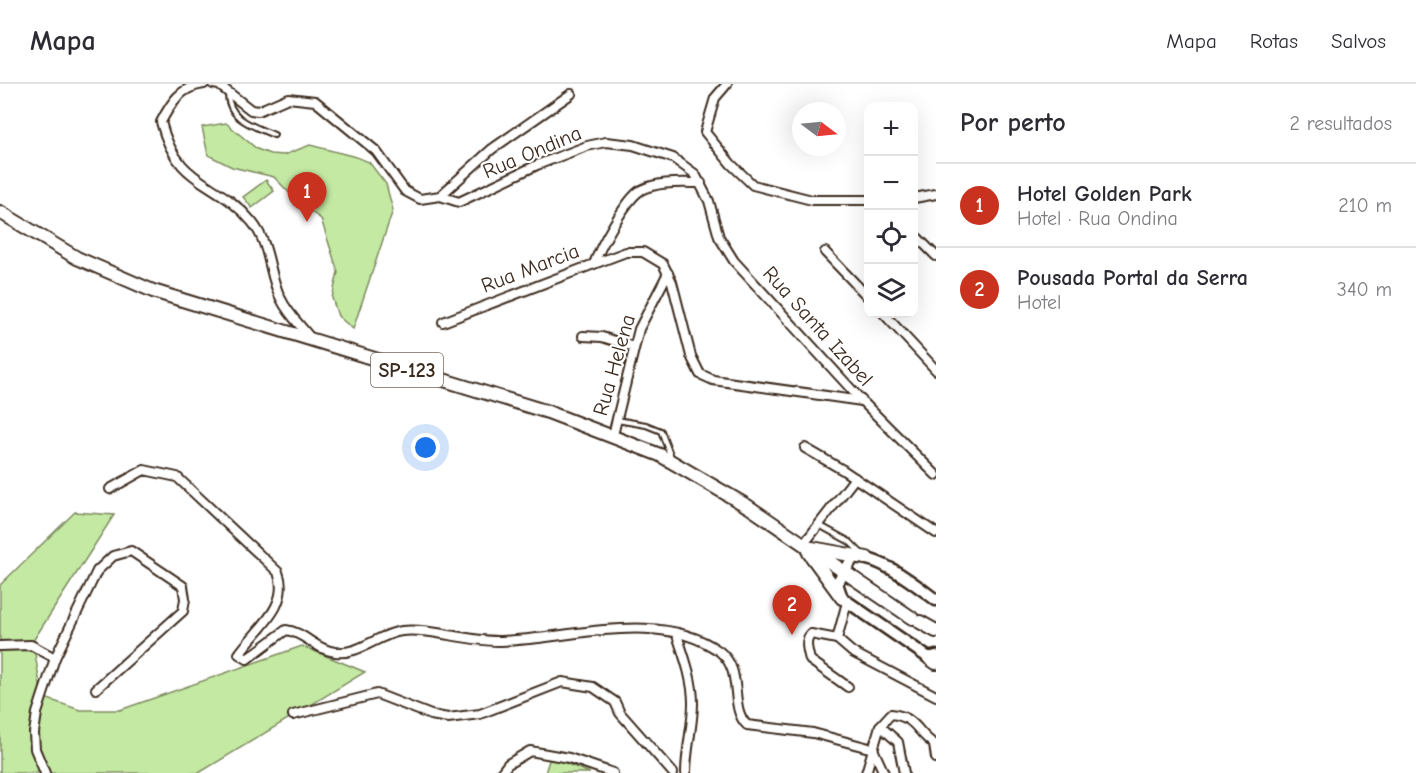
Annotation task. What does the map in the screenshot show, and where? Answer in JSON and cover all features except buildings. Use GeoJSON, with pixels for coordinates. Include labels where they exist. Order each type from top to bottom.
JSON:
{"type":"FeatureCollection","features":[{"type":"Feature","properties":{"kind":"main road","name":"SP-123"},"geometry":{"type":"LineString","coordinates":[[0,212],[99,269],[153,291],[548,412],[613,435],[672,462],[749,507],[804,546],[936,630]]}},
{"type":"Feature","properties":{"kind":"main road"},"geometry":{"type":"LineString","coordinates":[[804,546],[866,558]]}},
{"type":"Feature","properties":{"kind":"main road"},"geometry":{"type":"LineString","coordinates":[[804,546],[845,600]]}},
{"type":"Feature","properties":{"kind":"street"},"geometry":{"type":"LineString","coordinates":[[204,84],[188,88],[177,96],[162,122],[171,153],[188,173],[238,207],[255,226],[269,254],[281,299],[313,341]]}},
{"type":"Feature","properties":{"kind":"street","name":"Rua Ondina"},"geometry":{"type":"LineString","coordinates":[[213,84],[228,92],[251,110],[258,111],[288,98],[315,101],[376,151],[405,191],[412,197],[432,199],[440,196],[492,149],[571,94]]}},
{"type":"Feature","properties":{"kind":"street"},"geometry":{"type":"LineString","coordinates":[[727,84],[715,98],[705,132],[731,164],[753,185],[812,200],[864,200]]}},
{"type":"Feature","properties":{"kind":"street","name":"Rua Ondina"},"geometry":{"type":"LineString","coordinates":[[440,196],[459,202],[537,165],[606,142],[633,146],[673,158],[695,174],[700,183]]}},
{"type":"Feature","properties":{"kind":"street","name":"Rua Marcia"},"geometry":{"type":"LineString","coordinates":[[443,322],[594,264],[615,223],[640,191],[664,183],[700,183]]}},
{"type":"Feature","properties":{"kind":"street","name":"Rua Santa Izabel"},"geometry":{"type":"LineString","coordinates":[[700,183],[719,237],[734,261],[862,401],[936,475]]}},
{"type":"Feature","properties":{"kind":"street"},"geometry":{"type":"LineString","coordinates":[[918,197],[936,194]]}},
{"type":"Feature","properties":{"kind":"street"},"geometry":{"type":"LineString","coordinates":[[918,238],[936,256]]}},
{"type":"Feature","properties":{"kind":"street"},"geometry":{"type":"LineString","coordinates":[[594,264],[626,252],[643,252],[663,264],[668,273],[690,356],[700,374],[713,380],[862,401]]}},
{"type":"Feature","properties":{"kind":"street"},"geometry":{"type":"LineString","coordinates":[[825,252],[864,293]]}},
{"type":"Feature","properties":{"kind":"street","name":"Rua Helena"},"geometry":{"type":"LineString","coordinates":[[613,435],[639,329],[668,273]]}},
{"type":"Feature","properties":{"kind":"street"},"geometry":{"type":"LineString","coordinates":[[888,318],[936,370]]}},
{"type":"Feature","properties":{"kind":"street"},"geometry":{"type":"LineString","coordinates":[[583,336],[602,338],[634,347]]}},
{"type":"Feature","properties":{"kind":"street"},"geometry":{"type":"LineString","coordinates":[[805,448],[855,478],[936,533]]}},
{"type":"Feature","properties":{"kind":"street"},"geometry":{"type":"LineString","coordinates":[[110,489],[144,470],[177,477],[278,572],[282,583],[282,597],[239,654],[248,659],[286,630],[294,631],[321,649],[336,652],[360,649],[387,633],[406,630],[497,641],[550,637],[613,627],[677,634],[695,638],[720,652],[729,663],[736,681],[742,720],[747,725],[813,732],[873,749],[884,773]]}},
{"type":"Feature","properties":{"kind":"street"},"geometry":{"type":"LineString","coordinates":[[804,546],[855,478]]}},
{"type":"Feature","properties":{"kind":"street"},"geometry":{"type":"LineString","coordinates":[[45,773],[35,749],[34,733],[37,713],[55,658],[97,571],[113,556],[131,551],[183,586],[185,599],[183,611],[96,689]]}},
{"type":"Feature","properties":{"kind":"street"},"geometry":{"type":"LineString","coordinates":[[934,659],[845,600],[837,583],[843,570],[853,558],[866,558],[892,570],[936,600]]}},
{"type":"Feature","properties":{"kind":"street"},"geometry":{"type":"LineString","coordinates":[[837,639],[845,600]]}},
{"type":"Feature","properties":{"kind":"street"},"geometry":{"type":"LineString","coordinates":[[677,634],[688,667],[693,703],[686,749],[686,773]]}},
{"type":"Feature","properties":{"kind":"street"},"geometry":{"type":"LineString","coordinates":[[848,687],[810,660],[806,646],[807,638],[811,634],[837,639],[852,652],[936,696]]}},
{"type":"Feature","properties":{"kind":"street"},"geometry":{"type":"LineString","coordinates":[[0,646],[31,645],[55,658]]}},
{"type":"Feature","properties":{"kind":"street"},"geometry":{"type":"LineString","coordinates":[[293,715],[376,694],[431,715],[448,718],[480,714],[562,682],[593,687],[615,702],[620,713],[673,773]]}},
{"type":"Feature","properties":{"kind":"street"},"geometry":{"type":"LineString","coordinates":[[866,773],[879,726],[891,714],[914,722],[935,745],[936,758]]}},
{"type":"Feature","properties":{"kind":"street"},"geometry":{"type":"LineString","coordinates":[[879,726],[898,742],[904,773]]}},
{"type":"Feature","properties":{"kind":"street"},"geometry":{"type":"LineString","coordinates":[[501,773],[508,764],[530,751],[569,758],[613,773]]}},
{"type":"Feature","properties":{"kind":"lane"},"geometry":{"type":"LineString","coordinates":[[228,92],[228,105],[233,112],[248,124],[274,135]]}},
{"type":"Feature","properties":{"kind":"lane"},"geometry":{"type":"LineString","coordinates":[[616,419],[646,425],[661,431],[672,462]]}},
{"type":"Feature","properties":{"kind":"lane"},"geometry":{"type":"LineString","coordinates":[[818,525],[850,542],[866,558]]}},
{"type":"Feature","properties":{"kind":"green space"},"geometry":{"type":"Polygon","coordinates":[[[226,123],[257,149],[270,154],[284,155],[310,145],[356,157],[369,162],[386,184],[393,210],[353,329],[338,316],[332,298],[338,272],[321,219],[299,203],[274,177],[232,167],[208,155],[202,127],[226,123]]]}},
{"type":"Feature","properties":{"kind":"green space"},"geometry":{"type":"Polygon","coordinates":[[[266,180],[274,191],[252,208],[243,197],[266,180]]]}},
{"type":"Feature","properties":{"kind":"green space"},"geometry":{"type":"Polygon","coordinates":[[[75,512],[114,515],[33,641],[42,697],[80,710],[120,710],[302,646],[365,672],[199,773],[0,773],[0,585],[75,512]]]}},
{"type":"Feature","properties":{"kind":"green space"},"geometry":{"type":"Polygon","coordinates":[[[550,757],[590,773],[545,773],[550,757]]]}},
{"type":"Feature","properties":{"kind":"place","name":"Hotel Golden Park"},"geometry":{"type":"Point","coordinates":[307,222]}},
{"type":"Feature","properties":{"kind":"place","name":"Pousada Portal da Serra"},"geometry":{"type":"Point","coordinates":[792,635]}}]}
